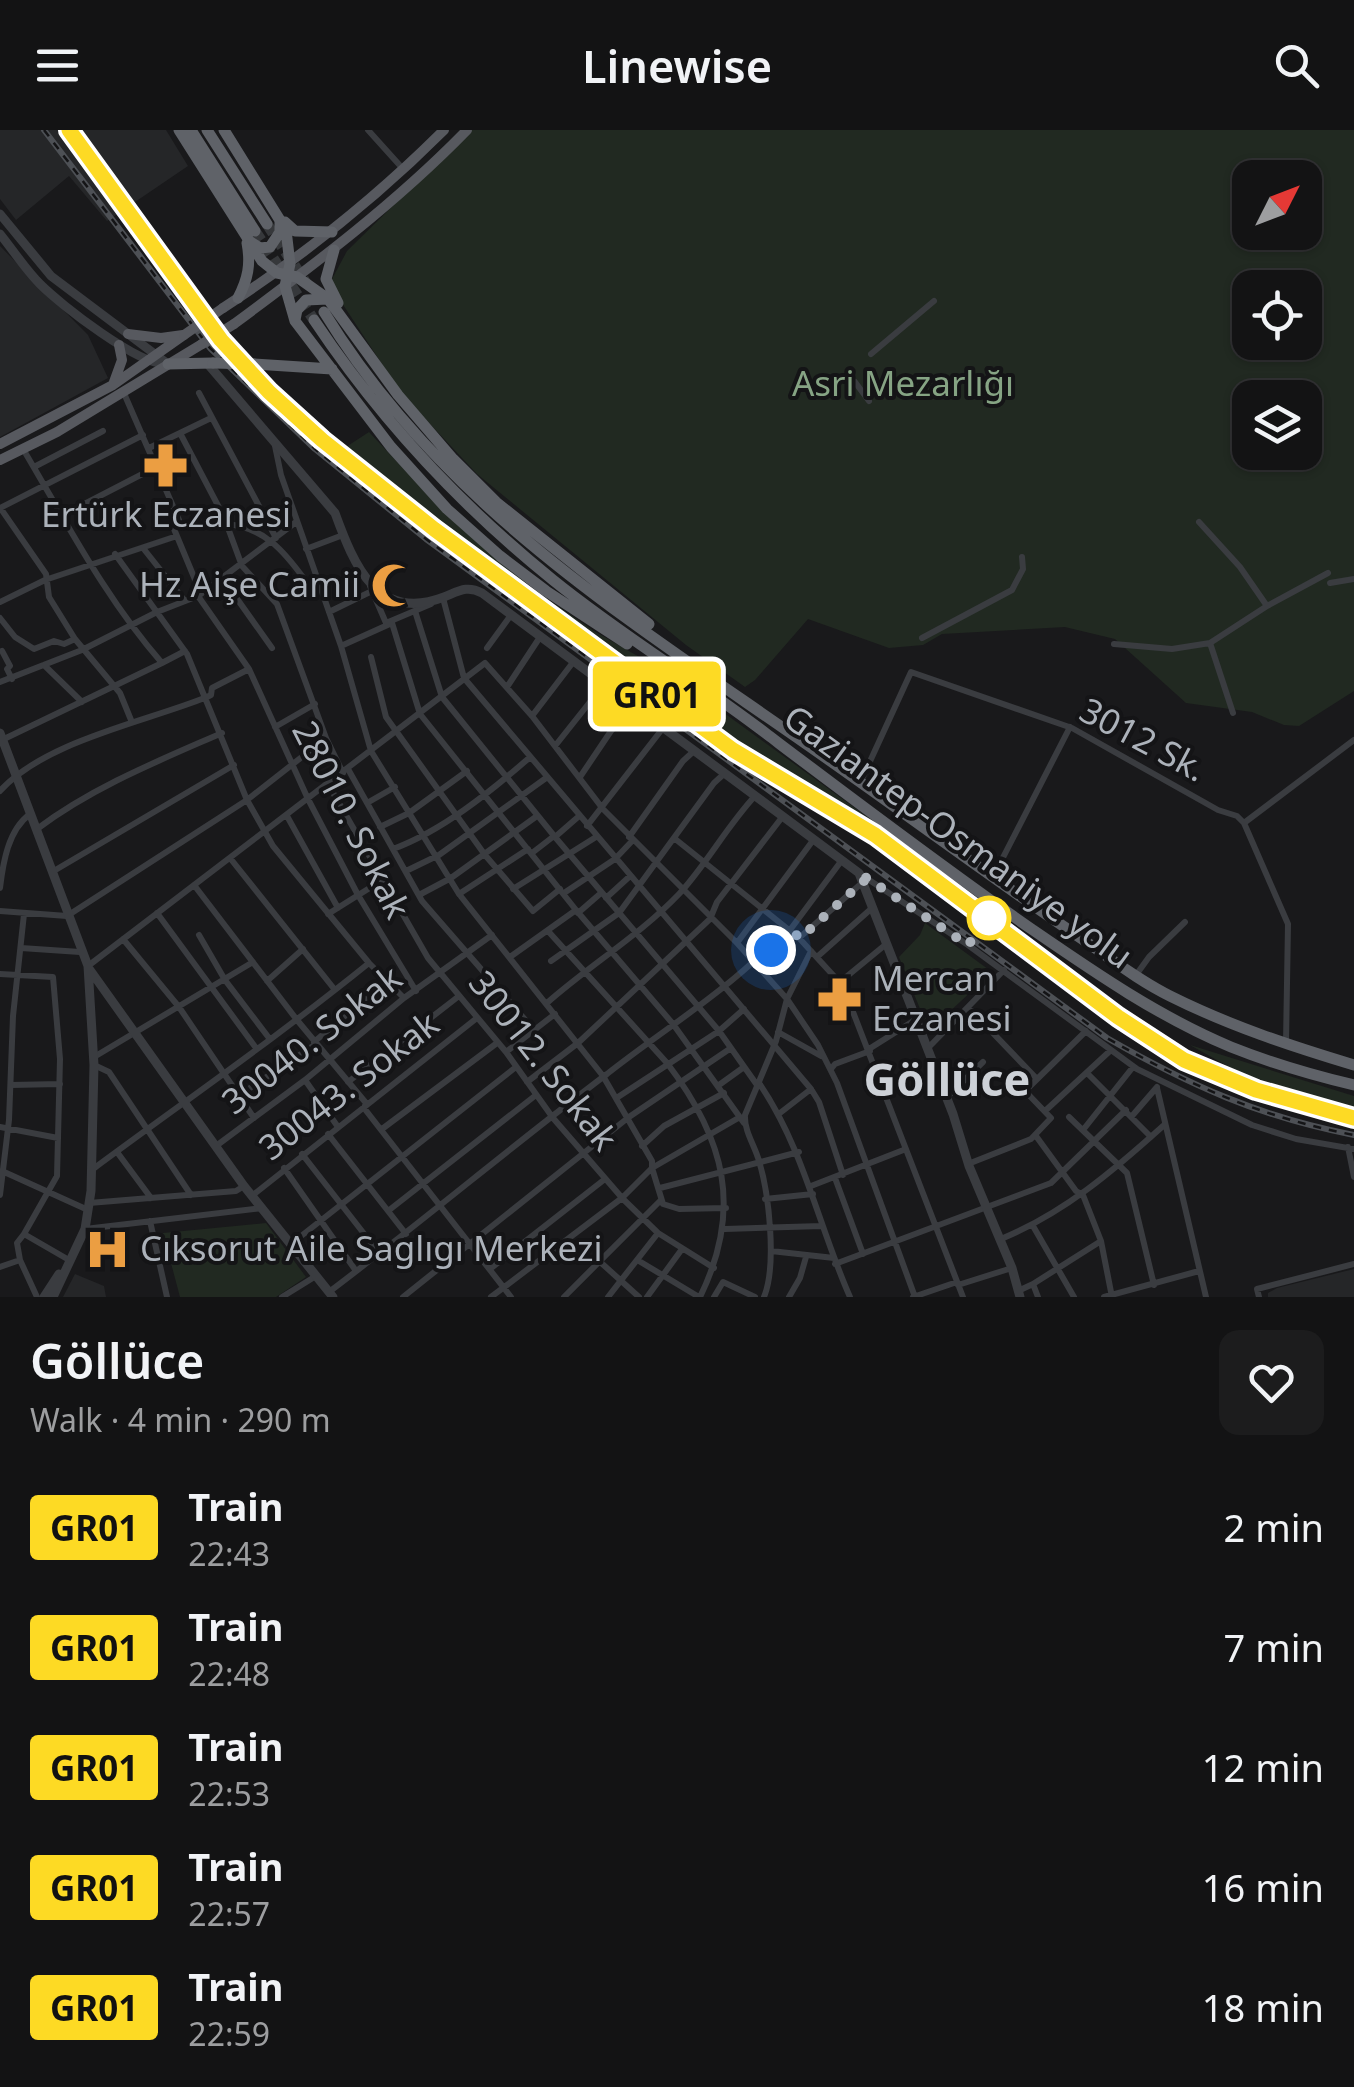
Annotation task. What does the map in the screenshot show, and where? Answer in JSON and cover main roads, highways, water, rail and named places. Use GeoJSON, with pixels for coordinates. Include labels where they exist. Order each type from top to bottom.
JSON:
{"type":"FeatureCollection","features":[{"type":"Feature","properties":{"kind":"highway"},"geometry":{"type":"LineString","coordinates":[[179,130],[260,248],[270,246],[280,232],[274,220],[207,130]]}},
{"type":"Feature","properties":{"kind":"highway"},"geometry":{"type":"LineString","coordinates":[[192,130],[262,260],[288,275],[322,310]]}},
{"type":"Feature","properties":{"kind":"highway"},"geometry":{"type":"LineString","coordinates":[[224,130],[290,248],[288,275],[294,321],[391,447],[447,509],[500,556],[615,637],[726,702]]}},
{"type":"Feature","properties":{"kind":"highway"},"geometry":{"type":"LineString","coordinates":[[274,220],[295,231],[332,232]]}},
{"type":"Feature","properties":{"kind":"highway"},"geometry":{"type":"LineString","coordinates":[[238,298],[247,282],[250,234]]}},
{"type":"Feature","properties":{"kind":"highway"},"geometry":{"type":"LineString","coordinates":[[334,250],[326,279],[348,325],[398,395],[453,459],[496,502],[625,603],[693,664]]}},
{"type":"Feature","properties":{"kind":"highway"},"geometry":{"type":"LineString","coordinates":[[294,321],[306,300],[348,325]]}},
{"type":"Feature","properties":{"kind":"highway","name":"Gaziantep-Osmaniye yolu"},"geometry":{"type":"LineString","coordinates":[[322,310],[395,413],[447,471],[560,568],[993,878],[1166,994],[1262,1038],[1354,1065]]}},
{"type":"Feature","properties":{"kind":"highway","name":"Gaziantep-Osmaniye yolu"},"geometry":{"type":"LineString","coordinates":[[322,310],[388,421],[487,524],[568,591],[726,702],[984,896],[1084,966],[1153,1008],[1230,1046],[1301,1072],[1354,1085]]}},
{"type":"Feature","properties":{"kind":"highway"},"geometry":{"type":"LineString","coordinates":[[168,364],[332,369]]}},
{"type":"Feature","properties":{"kind":"main road"},"geometry":{"type":"LineString","coordinates":[[0,444],[168,364],[234,324],[444,130]]}},
{"type":"Feature","properties":{"kind":"main road"},"geometry":{"type":"LineString","coordinates":[[0,460],[118,388],[152,358],[238,298],[334,250],[467,130]]}},
{"type":"Feature","properties":{"kind":"main road"},"geometry":{"type":"LineString","coordinates":[[128,334],[161,338],[184,335]]}},
{"type":"Feature","properties":{"kind":"main road"},"geometry":{"type":"LineString","coordinates":[[118,388],[119,345]]}},
{"type":"Feature","properties":{"kind":"tunnel"},"geometry":{"type":"LineString","coordinates":[[267,224],[306,283]]}},
{"type":"Feature","properties":{"kind":"tunnel"},"geometry":{"type":"LineString","coordinates":[[255,231],[314,320]]}},
{"type":"Feature","properties":{"kind":"railway"},"geometry":{"type":"LineString","coordinates":[[44,130],[210,348],[315,449],[426,539],[1107,1038],[1167,1070],[1256,1109],[1354,1135]]}},
{"type":"Feature","properties":{"kind":"railway"},"geometry":{"type":"LineString","coordinates":[[64,130],[95,174]]}},
{"type":"Feature","properties":{"kind":"railway"},"geometry":{"type":"LineString","coordinates":[[92,162],[189,296]]}},
{"type":"Feature","properties":{"kind":"railway"},"geometry":{"type":"LineString","coordinates":[[736,752],[875,835],[1118,1017],[1184,1060],[1256,1090],[1354,1119]]}},
{"type":"Feature","properties":{"kind":"train","name":"GR01"},"geometry":{"type":"LineString","coordinates":[[69,130],[221,340],[269,392],[322,440],[434,529],[733,750],[875,835],[1118,1017],[1184,1060],[1256,1090],[1354,1118]]}},
{"type":"Feature","properties":{"kind":"place","name":"Ertürk Eczanesi"},"geometry":{"type":"Point","coordinates":[166,465]}},
{"type":"Feature","properties":{"kind":"place","name":"Hz Aişe Camii"},"geometry":{"type":"Point","coordinates":[393,585]}},
{"type":"Feature","properties":{"kind":"place","name":"Mercan Eczanesi"},"geometry":{"type":"Point","coordinates":[839,999]}},
{"type":"Feature","properties":{"kind":"place","name":"Cıksorut Aile Saglıgı Merkezi"},"geometry":{"type":"Point","coordinates":[107,1249]}},
{"type":"Feature","properties":{"kind":"district","name":"Göllüce"},"geometry":{"type":"Point","coordinates":[947,1080]}},
{"type":"Feature","properties":{"kind":"park label","name":"Asri Mezarlığı"},"geometry":{"type":"Point","coordinates":[903,384]}}]}
